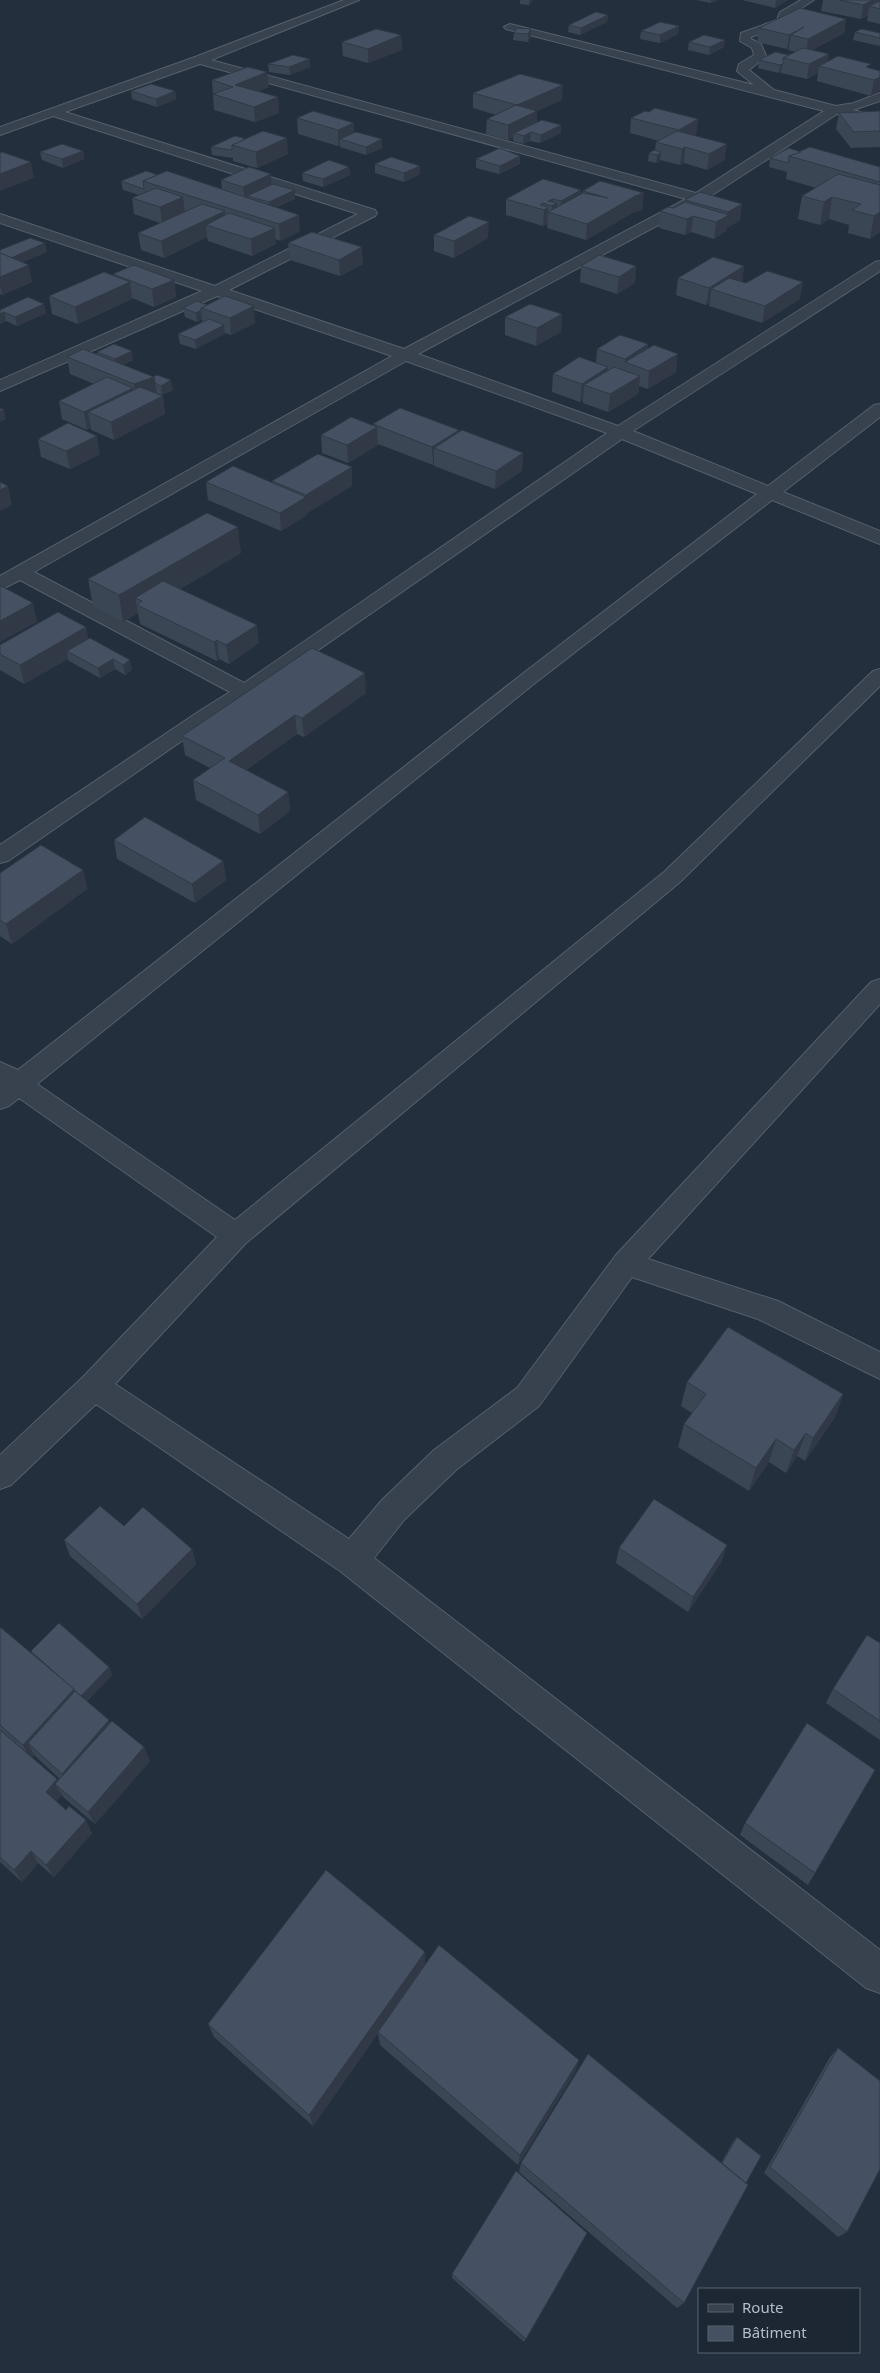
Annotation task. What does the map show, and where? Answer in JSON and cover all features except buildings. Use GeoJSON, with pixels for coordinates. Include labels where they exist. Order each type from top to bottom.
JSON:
{"type":"FeatureCollection","features":[{"type":"Feature","properties":{"kind":"street"},"geometry":{"type":"LineString","coordinates":[[0,131],[199,60],[354,0]]}},
{"type":"Feature","properties":{"kind":"street"},"geometry":{"type":"LineString","coordinates":[[774,94],[743,71],[743,67],[760,56],[757,46],[746,41],[745,34],[782,22],[784,14],[809,0]]}},
{"type":"Feature","properties":{"kind":"street"},"geometry":{"type":"LineString","coordinates":[[510,27],[880,121]]}},
{"type":"Feature","properties":{"kind":"street"},"geometry":{"type":"LineString","coordinates":[[199,60],[698,198]]}},
{"type":"Feature","properties":{"kind":"street"},"geometry":{"type":"LineString","coordinates":[[6,579],[405,355],[698,198],[834,110],[858,106],[880,97]]}},
{"type":"Feature","properties":{"kind":"street"},"geometry":{"type":"LineString","coordinates":[[4,380],[216,291],[370,213],[52,112]]}},
{"type":"Feature","properties":{"kind":"street"},"geometry":{"type":"LineString","coordinates":[[0,218],[405,355],[620,432],[875,536],[880,550]]}},
{"type":"Feature","properties":{"kind":"street"},"geometry":{"type":"LineString","coordinates":[[0,856],[200,719],[245,692],[620,432],[880,265]]}},
{"type":"Feature","properties":{"kind":"street"},"geometry":{"type":"LineString","coordinates":[[236,1235],[7,1084],[528,679],[880,409]]}},
{"type":"Feature","properties":{"kind":"street"},"geometry":{"type":"LineString","coordinates":[[6,579],[245,692]]}},
{"type":"Feature","properties":{"kind":"street"},"geometry":{"type":"LineString","coordinates":[[0,1475],[94,1386],[236,1235],[672,877],[880,676]]}},
{"type":"Feature","properties":{"kind":"street"},"geometry":{"type":"LineString","coordinates":[[352,1560],[392,1510],[446,1460],[528,1397],[626,1263],[880,988]]}},
{"type":"Feature","properties":{"kind":"street"},"geometry":{"type":"LineString","coordinates":[[626,1263],[768,1310],[880,1366]]}},
{"type":"Feature","properties":{"kind":"street"},"geometry":{"type":"LineString","coordinates":[[94,1386],[352,1560],[880,1974]]}}]}
